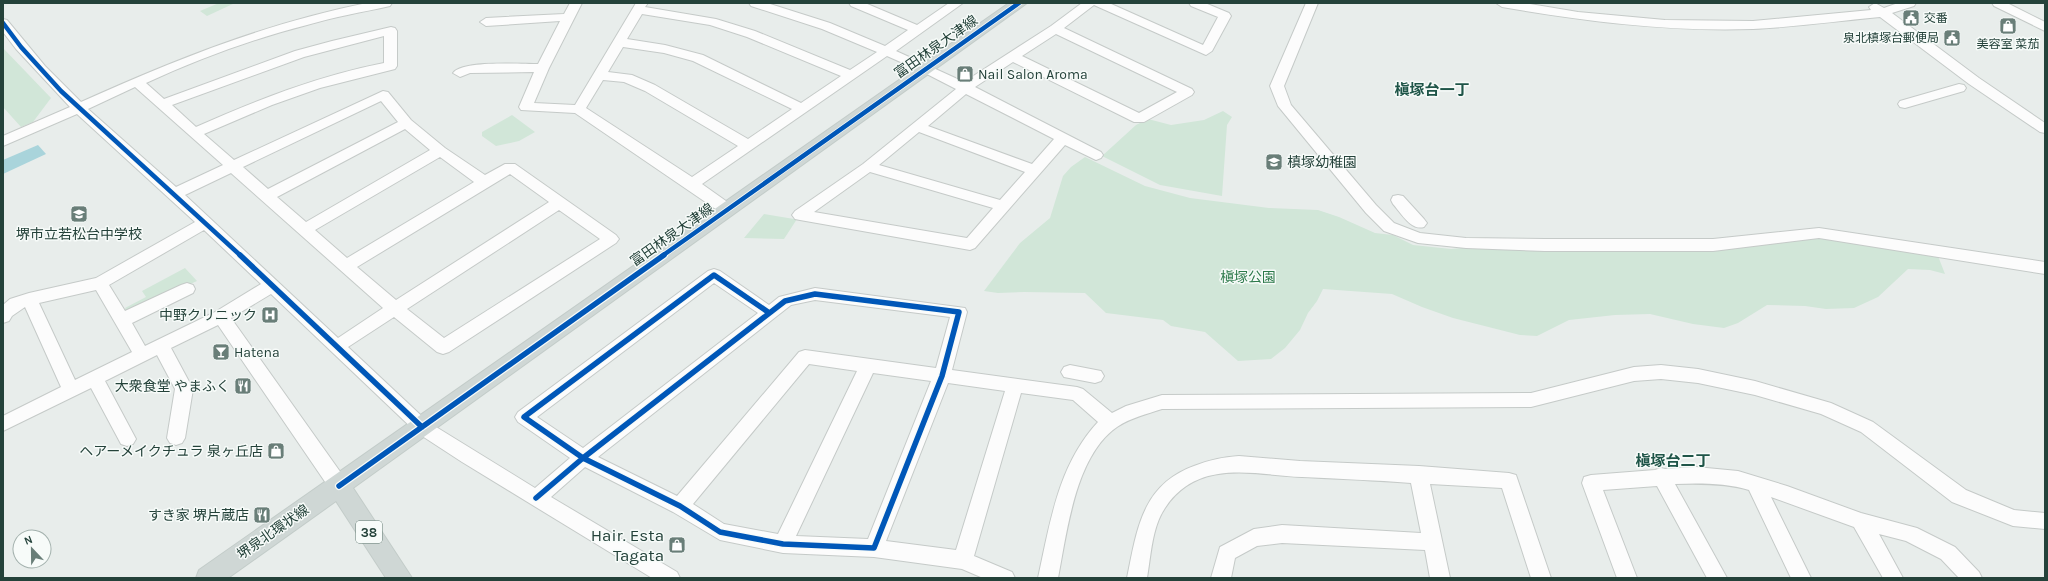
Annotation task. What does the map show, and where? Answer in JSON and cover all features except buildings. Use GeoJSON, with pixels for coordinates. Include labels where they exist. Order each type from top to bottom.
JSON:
{"type":"FeatureCollection","features":[{"type":"Feature","properties":{"kind":"main road","name":"富田林泉大津線"},"geometry":{"type":"LineString","coordinates":[[339,486],[1019,3]]}},
{"type":"Feature","properties":{"kind":"main road","name":"堺泉北環状線"},"geometry":{"type":"LineString","coordinates":[[208,578],[339,486]]}},
{"type":"Feature","properties":{"kind":"main road","name":"38"},"geometry":{"type":"LineString","coordinates":[[339,486],[400,578]]}},
{"type":"Feature","properties":{"kind":"street"},"geometry":{"type":"LineString","coordinates":[[3,141],[192,59],[247,39],[364,5],[386,3]]}},
{"type":"Feature","properties":{"kind":"street"},"geometry":{"type":"LineString","coordinates":[[576,3],[542,68],[526,107],[580,109],[587,116],[692,184],[728,210]]}},
{"type":"Feature","properties":{"kind":"street"},"geometry":{"type":"LineString","coordinates":[[755,3],[826,26],[926,68],[966,87],[1096,155]]}},
{"type":"Feature","properties":{"kind":"street"},"geometry":{"type":"LineString","coordinates":[[855,3],[918,30]]}},
{"type":"Feature","properties":{"kind":"street"},"geometry":{"type":"LineString","coordinates":[[1063,138],[970,244],[800,215],[868,167],[966,87],[1055,29],[1090,3]]}},
{"type":"Feature","properties":{"kind":"street"},"geometry":{"type":"LineString","coordinates":[[1099,3],[1206,51],[1225,16],[1195,3]]}},
{"type":"Feature","properties":{"kind":"street"},"geometry":{"type":"LineString","coordinates":[[1312,3],[1277,86],[1286,106],[1371,209],[1389,227],[1418,238],[1466,243],[1545,246],[1713,245],[1819,233],[2043,272]]}},
{"type":"Feature","properties":{"kind":"street"},"geometry":{"type":"LineString","coordinates":[[1502,3],[1558,7]]}},
{"type":"Feature","properties":{"kind":"street"},"geometry":{"type":"LineString","coordinates":[[1538,3],[1665,24],[1754,25],[1910,3]]}},
{"type":"Feature","properties":{"kind":"street"},"geometry":{"type":"LineString","coordinates":[[1998,3],[2043,24]]}},
{"type":"Feature","properties":{"kind":"street"},"geometry":{"type":"LineString","coordinates":[[692,184],[801,108],[918,30],[953,4]]}},
{"type":"Feature","properties":{"kind":"street"},"geometry":{"type":"LineString","coordinates":[[580,109],[618,42],[640,7],[712,22],[757,36],[851,75]]}},
{"type":"Feature","properties":{"kind":"street"},"geometry":{"type":"LineString","coordinates":[[1877,7],[1974,81],[2045,129]]}},
{"type":"Feature","properties":{"kind":"street"},"geometry":{"type":"LineString","coordinates":[[486,22],[569,17]]}},
{"type":"Feature","properties":{"kind":"street"},"geometry":{"type":"LineString","coordinates":[[3,23],[20,48],[80,108],[175,194],[422,427],[468,457],[670,578]]}},
{"type":"Feature","properties":{"kind":"street"},"geometry":{"type":"LineString","coordinates":[[1013,57],[1139,119],[1187,92],[1055,29]]}},
{"type":"Feature","properties":{"kind":"street"},"geometry":{"type":"LineString","coordinates":[[163,104],[242,73],[285,59],[321,48],[390,31],[390,66],[332,79],[280,96],[196,132]]}},
{"type":"Feature","properties":{"kind":"street"},"geometry":{"type":"LineString","coordinates":[[618,42],[664,49],[698,58],[801,108]]}},
{"type":"Feature","properties":{"kind":"street"},"geometry":{"type":"LineString","coordinates":[[460,73],[468,69],[542,68]]}},
{"type":"Feature","properties":{"kind":"street"},"geometry":{"type":"LineString","coordinates":[[599,75],[627,78],[650,88],[747,145]]}},
{"type":"Feature","properties":{"kind":"street"},"geometry":{"type":"LineString","coordinates":[[137,82],[196,132],[266,196],[395,309],[443,347],[611,239],[510,167],[346,266]]}},
{"type":"Feature","properties":{"kind":"street"},"geometry":{"type":"LineString","coordinates":[[1905,104],[1958,88]]}},
{"type":"Feature","properties":{"kind":"street"},"geometry":{"type":"LineString","coordinates":[[175,194],[233,165],[383,95],[406,123],[440,151],[485,182]]}},
{"type":"Feature","properties":{"kind":"street"},"geometry":{"type":"LineString","coordinates":[[266,196],[406,123]]}},
{"type":"Feature","properties":{"kind":"street"},"geometry":{"type":"LineString","coordinates":[[918,127],[1035,171]]}},
{"type":"Feature","properties":{"kind":"street"},"geometry":{"type":"LineString","coordinates":[[305,229],[440,151]]}},
{"type":"Feature","properties":{"kind":"street"},"geometry":{"type":"LineString","coordinates":[[868,167],[1004,206]]}},
{"type":"Feature","properties":{"kind":"street"},"geometry":{"type":"LineString","coordinates":[[1398,200],[1419,223]]}},
{"type":"Feature","properties":{"kind":"street"},"geometry":{"type":"LineString","coordinates":[[336,347],[560,202]]}},
{"type":"Feature","properties":{"kind":"street"},"geometry":{"type":"LineString","coordinates":[[3,317],[5,312],[16,303],[100,282],[204,223]]}},
{"type":"Feature","properties":{"kind":"street"},"geometry":{"type":"LineString","coordinates":[[768,312],[714,275],[524,417],[583,458],[680,506],[720,532],[783,544],[874,548],[962,560],[1005,578]]}},
{"type":"Feature","properties":{"kind":"street"},"geometry":{"type":"LineString","coordinates":[[100,282],[142,355]]}},
{"type":"Feature","properties":{"kind":"street"},"geometry":{"type":"LineString","coordinates":[[3,424],[221,316],[271,286]]}},
{"type":"Feature","properties":{"kind":"street"},"geometry":{"type":"LineString","coordinates":[[122,320],[187,289]]}},
{"type":"Feature","properties":{"kind":"street"},"geometry":{"type":"LineString","coordinates":[[536,498],[583,458],[768,312],[785,301],[805,294],[815,294],[959,312],[942,376],[874,548]]}},
{"type":"Feature","properties":{"kind":"street"},"geometry":{"type":"LineString","coordinates":[[30,299],[71,390]]}},
{"type":"Feature","properties":{"kind":"street"},"geometry":{"type":"LineString","coordinates":[[221,316],[339,486]]}},
{"type":"Feature","properties":{"kind":"street"},"geometry":{"type":"LineString","coordinates":[[161,346],[184,389],[176,438]]}},
{"type":"Feature","properties":{"kind":"street"},"geometry":{"type":"LineString","coordinates":[[680,506],[805,357],[866,367],[1077,394],[1110,422]]}},
{"type":"Feature","properties":{"kind":"street"},"geometry":{"type":"LineString","coordinates":[[783,544],[866,367]]}},
{"type":"Feature","properties":{"kind":"street"},"geometry":{"type":"LineString","coordinates":[[1070,372],[1095,376]]}},
{"type":"Feature","properties":{"kind":"street"},"geometry":{"type":"LineString","coordinates":[[1048,578],[1068,488],[1083,456],[1095,438],[1110,422],[1132,411],[1162,402],[1531,400],[1634,374],[1661,372],[1698,376],[1755,388],[1825,408],[1866,427],[1959,496],[2013,518],[2045,521]]}},
{"type":"Feature","properties":{"kind":"street"},"geometry":{"type":"LineString","coordinates":[[95,378],[127,439]]}},
{"type":"Feature","properties":{"kind":"street"},"geometry":{"type":"LineString","coordinates":[[962,560],[1015,386]]}},
{"type":"Feature","properties":{"kind":"street"},"geometry":{"type":"LineString","coordinates":[[1137,578],[1148,521],[1158,502],[1176,484],[1204,469],[1232,464],[1297,469],[1419,474],[1509,481],[1541,578]]}},
{"type":"Feature","properties":{"kind":"street"},"geometry":{"type":"LineString","coordinates":[[1419,474],[1440,578]]}},
{"type":"Feature","properties":{"kind":"street"},"geometry":{"type":"LineString","coordinates":[[1627,578],[1607,529],[1591,483],[1661,476],[1696,475],[1738,479],[1861,521],[1910,534],[1948,553],[1972,578]]}},
{"type":"Feature","properties":{"kind":"street"},"geometry":{"type":"LineString","coordinates":[[1661,476],[1717,578]]}},
{"type":"Feature","properties":{"kind":"street"},"geometry":{"type":"LineString","coordinates":[[1756,485],[1801,578]]}},
{"type":"Feature","properties":{"kind":"street"},"geometry":{"type":"LineString","coordinates":[[1861,521],[1893,578]]}},
{"type":"Feature","properties":{"kind":"street"},"geometry":{"type":"LineString","coordinates":[[1221,578],[1227,553],[1254,538],[1282,534],[1433,542]]}},
{"type":"Feature","properties":{"kind":"green space"},"geometry":{"type":"Polygon","coordinates":[[[219,3],[235,3],[207,16],[200,11],[219,3]]]}},
{"type":"Feature","properties":{"kind":"green space"},"geometry":{"type":"Polygon","coordinates":[[[3,48],[51,98],[33,122],[21,127],[3,107],[3,48]]]}},
{"type":"Feature","properties":{"kind":"green space"},"geometry":{"type":"Polygon","coordinates":[[[1223,111],[1232,117],[1227,125],[1222,196],[1160,185],[1102,156],[1136,125],[1148,119],[1171,125],[1204,120],[1223,111]]]}},
{"type":"Feature","properties":{"kind":"green space"},"geometry":{"type":"Polygon","coordinates":[[[512,115],[535,132],[519,141],[496,146],[482,136],[482,132],[512,115]]]}},
{"type":"Feature","properties":{"kind":"green space","name":"槇塚公園"},"geometry":{"type":"Polygon","coordinates":[[[1085,157],[1145,186],[1190,198],[1269,208],[1318,210],[1339,217],[1375,233],[1393,235],[1413,245],[1451,249],[1473,247],[1829,238],[1938,256],[1945,274],[1930,270],[1908,269],[1878,297],[1854,308],[1826,309],[1805,306],[1767,305],[1738,323],[1724,328],[1693,324],[1650,314],[1615,315],[1569,320],[1537,336],[1520,335],[1453,318],[1392,294],[1323,289],[1317,301],[1308,313],[1300,330],[1285,348],[1271,359],[1238,361],[1205,332],[1171,326],[1163,320],[1106,313],[1085,293],[998,293],[984,291],[1020,243],[1050,218],[1063,176],[1071,167],[1085,157]]]}},
{"type":"Feature","properties":{"kind":"green space"},"geometry":{"type":"Polygon","coordinates":[[[764,214],[797,219],[784,239],[744,238],[764,214]]]}},
{"type":"Feature","properties":{"kind":"green space"},"geometry":{"type":"Polygon","coordinates":[[[185,268],[197,281],[127,312],[125,308],[146,297],[142,291],[185,268]]]}},
{"type":"Feature","properties":{"kind":"water"},"geometry":{"type":"Polygon","coordinates":[[[38,145],[46,154],[3,174],[3,160],[38,145]]]}},
{"type":"Feature","properties":{"kind":"cycle path"},"geometry":{"type":"LineString","coordinates":[[339,486],[1019,3]]}},
{"type":"Feature","properties":{"kind":"cycle path"},"geometry":{"type":"LineString","coordinates":[[3,23],[21,47],[61,91],[204,222],[422,427]]}},
{"type":"Feature","properties":{"kind":"cycle path"},"geometry":{"type":"LineString","coordinates":[[536,498],[583,458],[785,301],[805,295],[815,294],[959,312],[942,376],[874,548],[783,544],[720,532],[680,506],[583,458],[524,417],[714,275],[768,312]]}},
{"type":"Feature","properties":{"kind":"place","name":"交番"},"geometry":{"type":"Point","coordinates":[1911,18]}},
{"type":"Feature","properties":{"kind":"place","name":"美容室 菜茄"},"geometry":{"type":"Point","coordinates":[2008,26]}},
{"type":"Feature","properties":{"kind":"place","name":"泉北槙塚台郵便局"},"geometry":{"type":"Point","coordinates":[1952,38]}},
{"type":"Feature","properties":{"kind":"place","name":"Nail Salon Aroma"},"geometry":{"type":"Point","coordinates":[965,74]}},
{"type":"Feature","properties":{"kind":"place","name":"槙塚幼稚園"},"geometry":{"type":"Point","coordinates":[1274,162]}},
{"type":"Feature","properties":{"kind":"place","name":"堺市立若松台中学校"},"geometry":{"type":"Point","coordinates":[79,214]}},
{"type":"Feature","properties":{"kind":"place","name":"中野クリニック"},"geometry":{"type":"Point","coordinates":[270,315]}},
{"type":"Feature","properties":{"kind":"place","name":"Hatena"},"geometry":{"type":"Point","coordinates":[221,352]}},
{"type":"Feature","properties":{"kind":"place","name":"大衆食堂 やまふく"},"geometry":{"type":"Point","coordinates":[243,386]}},
{"type":"Feature","properties":{"kind":"place","name":"ヘアーメイクチュラ 泉ヶ丘店"},"geometry":{"type":"Point","coordinates":[276,451]}},
{"type":"Feature","properties":{"kind":"place","name":"すき家 堺片蔵店"},"geometry":{"type":"Point","coordinates":[262,515]}},
{"type":"Feature","properties":{"kind":"place","name":"Hair. Esta Tagata"},"geometry":{"type":"Point","coordinates":[677,545]}},
{"type":"Feature","properties":{"kind":"district","name":"槇塚台一丁"},"geometry":{"type":"Point","coordinates":[1432,90]}},
{"type":"Feature","properties":{"kind":"district","name":"槇塚台二丁"},"geometry":{"type":"Point","coordinates":[1673,461]}}]}
